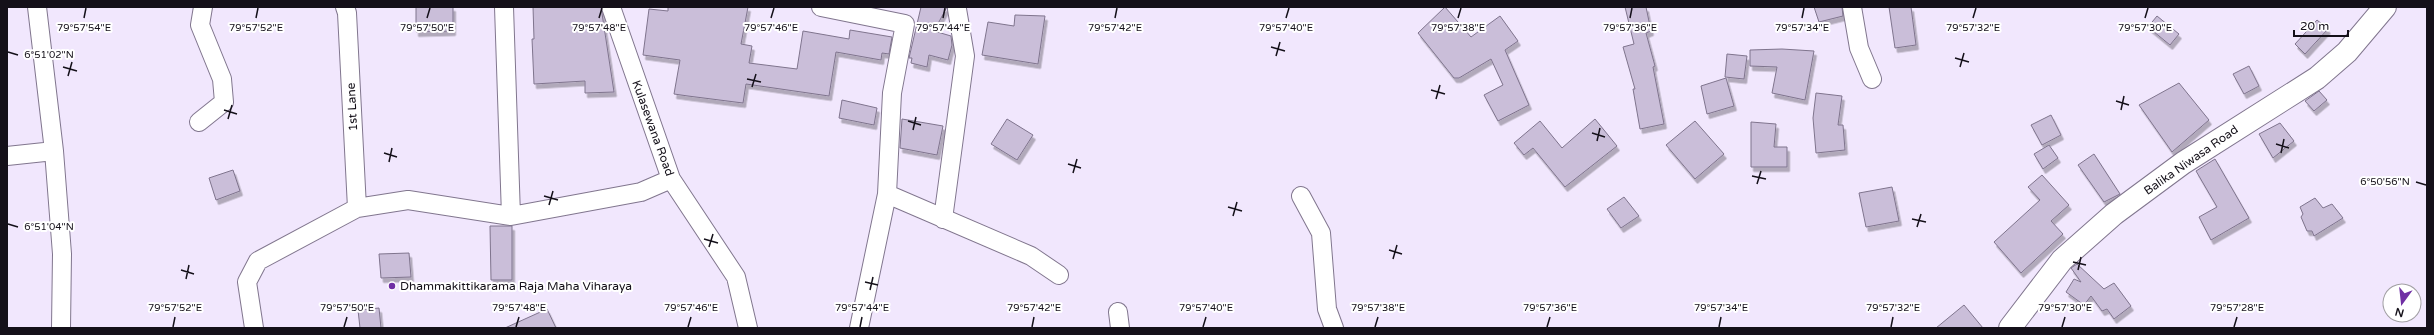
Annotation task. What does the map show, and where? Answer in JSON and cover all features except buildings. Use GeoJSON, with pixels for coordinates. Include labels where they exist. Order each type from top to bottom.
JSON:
{"type":"FeatureCollection","features":[{"type":"Feature","properties":{"kind":"street"},"geometry":{"type":"LineString","coordinates":[[37,7],[54,151],[62,254],[61,328]]}},
{"type":"Feature","properties":{"kind":"street"},"geometry":{"type":"LineString","coordinates":[[199,122],[224,102],[222,79],[200,25],[203,7]]}},
{"type":"Feature","properties":{"kind":"street","name":"1st Lane"},"geometry":{"type":"LineString","coordinates":[[345,7],[347,13],[357,208]]}},
{"type":"Feature","properties":{"kind":"street"},"geometry":{"type":"LineString","coordinates":[[504,7],[511,216]]}},
{"type":"Feature","properties":{"kind":"street","name":"Kulasewana Road"},"geometry":{"type":"LineString","coordinates":[[611,7],[671,179],[736,277],[748,328]]}},
{"type":"Feature","properties":{"kind":"street"},"geometry":{"type":"LineString","coordinates":[[821,7],[905,24],[892,93],[887,194],[859,328]]}},
{"type":"Feature","properties":{"kind":"street"},"geometry":{"type":"LineString","coordinates":[[1852,7],[1860,48],[1872,79]]}},
{"type":"Feature","properties":{"kind":"street","name":"Balika Niwasa Road"},"geometry":{"type":"LineString","coordinates":[[2010,328],[2062,260],[2114,214],[2183,163],[2317,78],[2347,52],[2385,7]]}},
{"type":"Feature","properties":{"kind":"street"},"geometry":{"type":"LineString","coordinates":[[943,219],[965,56],[957,9]]}},
{"type":"Feature","properties":{"kind":"street"},"geometry":{"type":"LineString","coordinates":[[7,156],[54,151]]}},
{"type":"Feature","properties":{"kind":"street"},"geometry":{"type":"LineString","coordinates":[[254,328],[247,282],[258,261],[357,208],[408,200],[511,216],[641,192],[671,179]]}},
{"type":"Feature","properties":{"kind":"street"},"geometry":{"type":"LineString","coordinates":[[887,194],[1031,256],[1059,275]]}},
{"type":"Feature","properties":{"kind":"street"},"geometry":{"type":"LineString","coordinates":[[1301,196],[1321,234],[1327,309],[1334,328]]}},
{"type":"Feature","properties":{"kind":"place","name":"Dhammakittikarama Raja Maha Viharaya"},"geometry":{"type":"Point","coordinates":[392,286]}}]}
